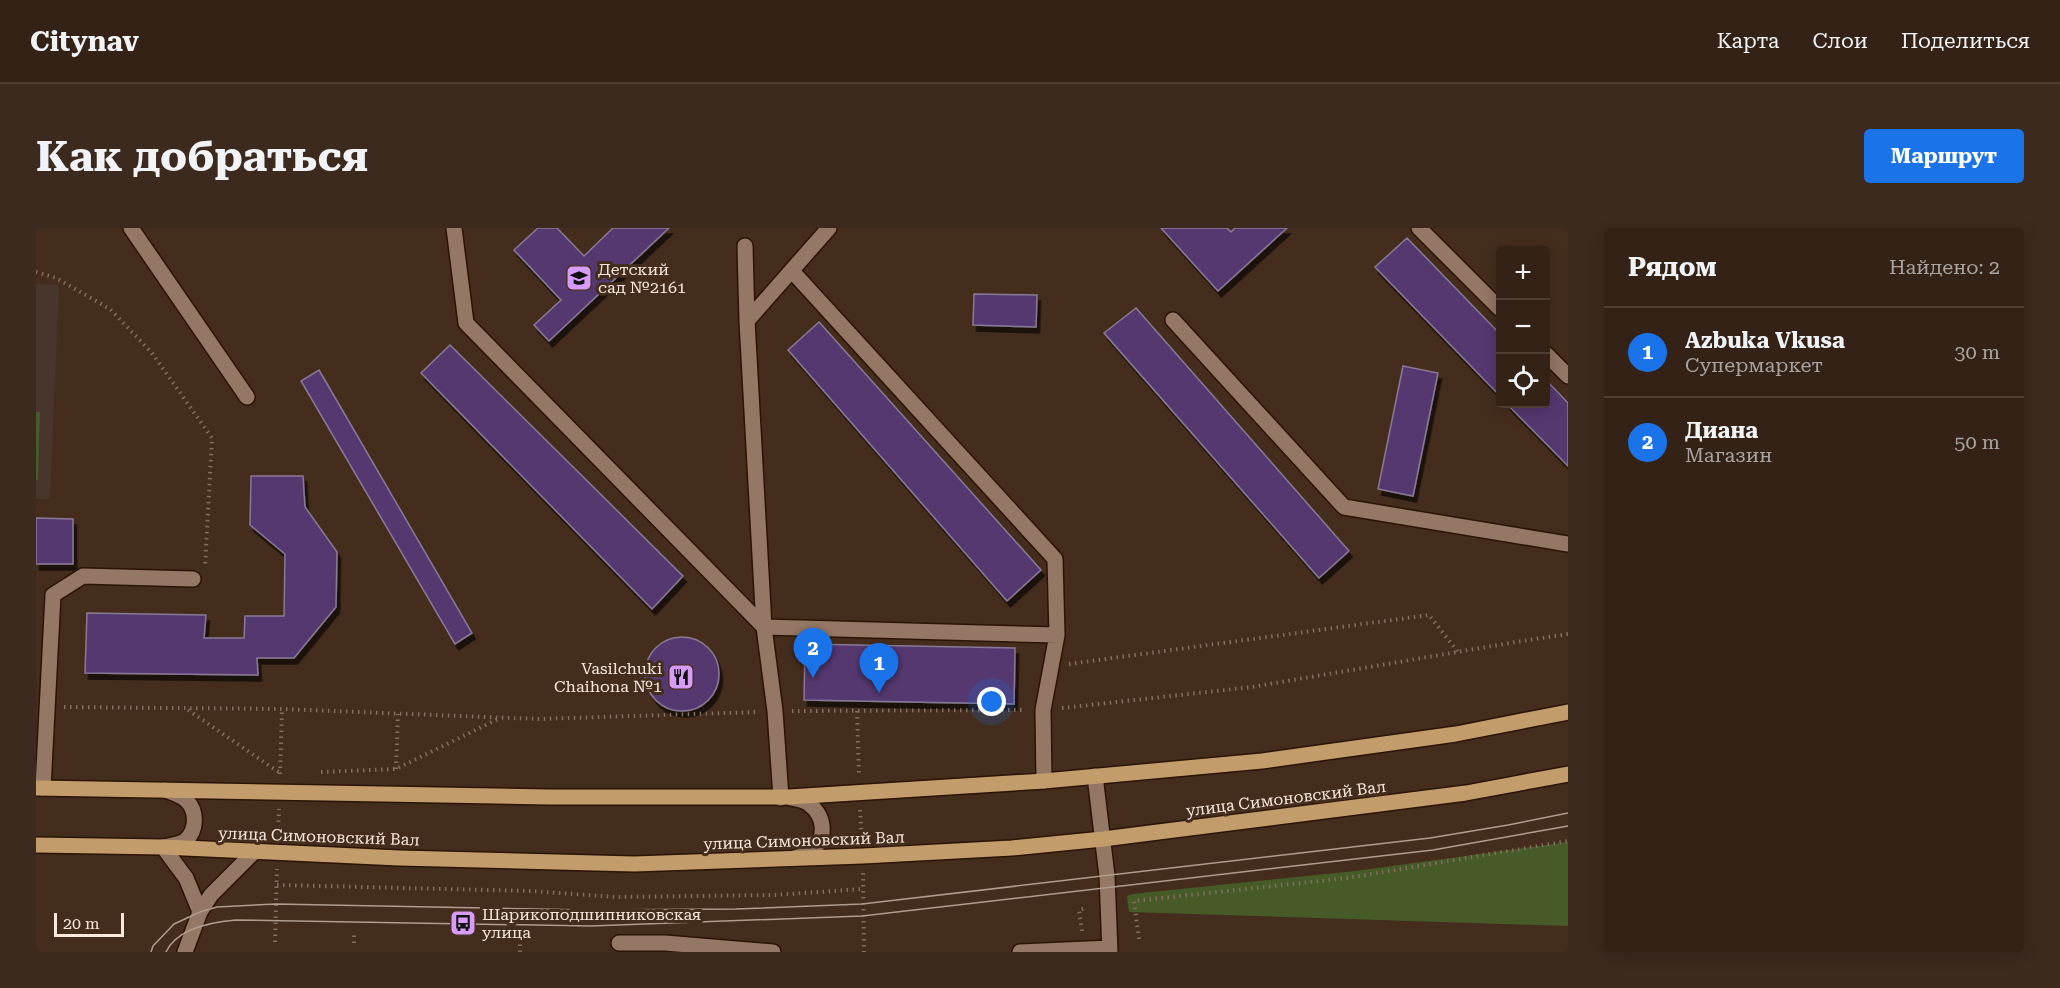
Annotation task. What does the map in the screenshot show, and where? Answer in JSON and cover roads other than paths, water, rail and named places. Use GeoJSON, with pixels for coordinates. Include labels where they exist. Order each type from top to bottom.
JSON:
{"type":"FeatureCollection","features":[{"type":"Feature","properties":{"kind":"main road"},"geometry":{"type":"LineString","coordinates":[[40,788],[279,793],[785,797],[1044,781],[1273,759],[1456,734],[1568,712]]}},
{"type":"Feature","properties":{"kind":"main road","name":"улица Симоновский Вал"},"geometry":{"type":"LineString","coordinates":[[36,845],[163,847],[278,854],[634,864],[863,856],[1012,848],[1103,839],[1466,793],[1568,774]]}},
{"type":"Feature","properties":{"kind":"street"},"geometry":{"type":"LineString","coordinates":[[131,228],[247,397]]}},
{"type":"Feature","properties":{"kind":"street"},"geometry":{"type":"LineString","coordinates":[[454,228],[466,323],[764,627],[1057,635]]}},
{"type":"Feature","properties":{"kind":"street"},"geometry":{"type":"LineString","coordinates":[[747,321],[830,228]]}},
{"type":"Feature","properties":{"kind":"street"},"geometry":{"type":"LineString","coordinates":[[1419,228],[1496,305]]}},
{"type":"Feature","properties":{"kind":"street"},"geometry":{"type":"LineString","coordinates":[[745,246],[764,627],[785,797],[807,802],[817,811],[823,831],[820,842],[810,852],[791,859]]}},
{"type":"Feature","properties":{"kind":"street"},"geometry":{"type":"LineString","coordinates":[[792,270],[1055,560],[1057,635],[1043,710],[1044,781]]}},
{"type":"Feature","properties":{"kind":"street"},"geometry":{"type":"LineString","coordinates":[[1173,320],[1344,507],[1568,544]]}},
{"type":"Feature","properties":{"kind":"street"},"geometry":{"type":"LineString","coordinates":[[1550,359],[1568,376]]}},
{"type":"Feature","properties":{"kind":"street"},"geometry":{"type":"LineString","coordinates":[[40,788],[53,595],[83,576],[193,579]]}},
{"type":"Feature","properties":{"kind":"street"},"geometry":{"type":"LineString","coordinates":[[1020,952],[1110,950],[1107,876],[1095,776]]}},
{"type":"Feature","properties":{"kind":"street"},"geometry":{"type":"LineString","coordinates":[[165,790],[178,794],[193,810],[195,820],[192,832],[185,841],[163,847],[186,878],[200,912]]}},
{"type":"Feature","properties":{"kind":"street"},"geometry":{"type":"LineString","coordinates":[[185,952],[200,912],[211,895],[254,852]]}},
{"type":"Feature","properties":{"kind":"street"},"geometry":{"type":"LineString","coordinates":[[620,943],[665,943],[773,952]]}},
{"type":"Feature","properties":{"kind":"tram line"},"geometry":{"type":"LineString","coordinates":[[151,952],[153,946],[174,924],[217,907],[276,904],[588,910],[736,909],[862,904],[1430,838],[1568,813]]}},
{"type":"Feature","properties":{"kind":"tram line"},"geometry":{"type":"LineString","coordinates":[[166,952],[178,937],[187,932],[216,922],[236,920],[591,926],[862,916],[1433,850],[1568,826]]}},
{"type":"Feature","properties":{"kind":"place","name":"Детский сад №2161"},"geometry":{"type":"Point","coordinates":[579,278]}},
{"type":"Feature","properties":{"kind":"place","name":"Vasilchuki Chaihona №1"},"geometry":{"type":"Point","coordinates":[681,677]}},
{"type":"Feature","properties":{"kind":"place","name":"Диана"},"geometry":{"type":"Point","coordinates":[813,678]}},
{"type":"Feature","properties":{"kind":"place","name":"Azbuka Vkusa"},"geometry":{"type":"Point","coordinates":[879,693]}},
{"type":"Feature","properties":{"kind":"place","name":"Шарикоподшипниковская улица"},"geometry":{"type":"Point","coordinates":[463,923]}}]}
